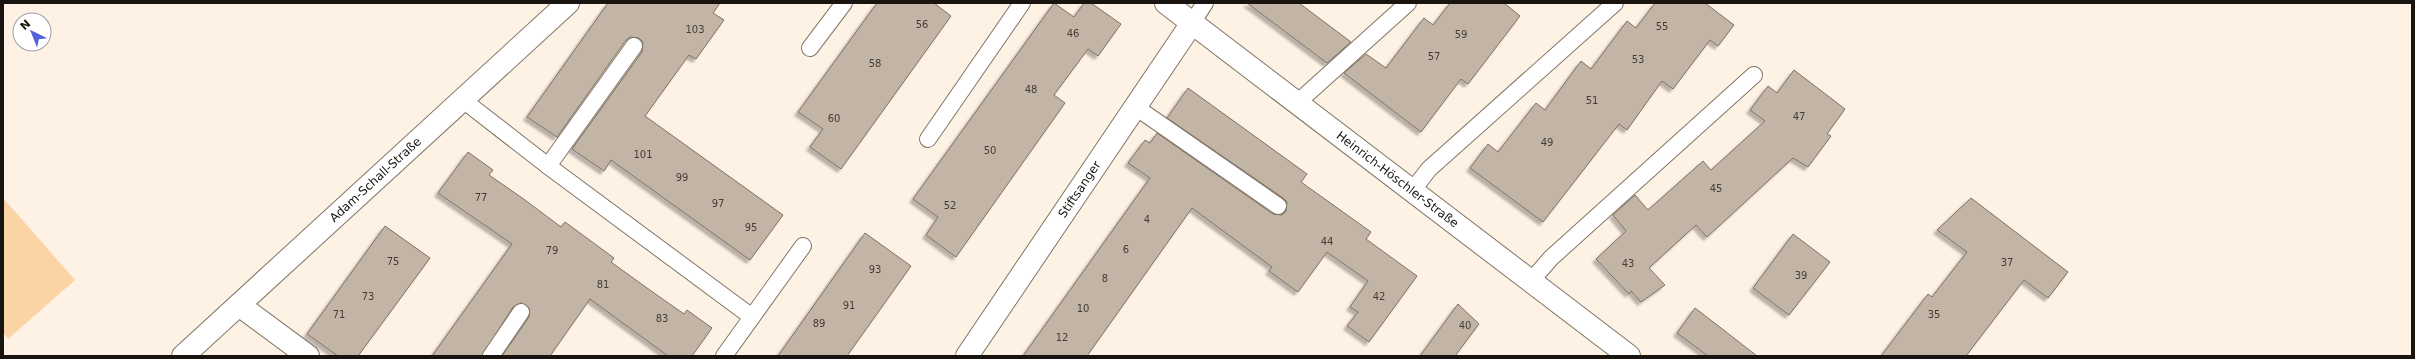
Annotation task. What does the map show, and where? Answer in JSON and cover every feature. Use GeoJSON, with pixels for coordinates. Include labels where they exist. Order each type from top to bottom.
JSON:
{"type":"FeatureCollection","features":[{"type":"Feature","properties":{"kind":"street","name":"Adam-Schall-Straße"},"geometry":{"type":"LineString","coordinates":[[183,356],[464,100],[568,3]]}},
{"type":"Feature","properties":{"kind":"street","name":"Heinrich-Höschler-Straße"},"geometry":{"type":"LineString","coordinates":[[1166,3],[1629,356]]}},
{"type":"Feature","properties":{"kind":"street","name":"Stiftsanger"},"geometry":{"type":"LineString","coordinates":[[967,356],[1137,108],[1192,23]]}},
{"type":"Feature","properties":{"kind":"street"},"geometry":{"type":"LineString","coordinates":[[239,306],[308,356]]}},
{"type":"Feature","properties":{"kind":"lane"},"geometry":{"type":"LineString","coordinates":[[810,48],[844,3]]}},
{"type":"Feature","properties":{"kind":"lane"},"geometry":{"type":"LineString","coordinates":[[928,139],[1022,3]]}},
{"type":"Feature","properties":{"kind":"lane"},"geometry":{"type":"LineString","coordinates":[[1192,23],[1205,3]]}},
{"type":"Feature","properties":{"kind":"lane"},"geometry":{"type":"LineString","coordinates":[[1297,102],[1408,3]]}},
{"type":"Feature","properties":{"kind":"lane"},"geometry":{"type":"LineString","coordinates":[[1412,191],[1429,169],[1615,3]]}},
{"type":"Feature","properties":{"kind":"lane"},"geometry":{"type":"LineString","coordinates":[[548,166],[634,46]]}},
{"type":"Feature","properties":{"kind":"lane"},"geometry":{"type":"LineString","coordinates":[[1531,281],[1551,258],[1754,75]]}},
{"type":"Feature","properties":{"kind":"lane"},"geometry":{"type":"LineString","coordinates":[[464,100],[548,166],[752,317]]}},
{"type":"Feature","properties":{"kind":"lane"},"geometry":{"type":"LineString","coordinates":[[1137,108],[1278,206]]}},
{"type":"Feature","properties":{"kind":"lane"},"geometry":{"type":"LineString","coordinates":[[724,356],[803,246]]}},
{"type":"Feature","properties":{"kind":"lane"},"geometry":{"type":"LineString","coordinates":[[491,356],[522,312]]}},
{"type":"Feature","properties":{"kind":"shaded area"},"geometry":{"type":"Polygon","coordinates":[[[3,198],[75,280],[8,339],[3,332],[3,198]]]}},
{"type":"Feature","properties":{"kind":"building"},"geometry":{"type":"Polygon","coordinates":[[[608,3],[720,3],[713,13],[724,20],[696,59],[689,55],[645,116],[783,215],[750,260],[611,160],[604,171],[572,149],[642,52],[643,42],[639,38],[630,37],[626,40],[557,137],[527,117],[608,3]]]}},
{"type":"Feature","properties":{"kind":"building"},"geometry":{"type":"Polygon","coordinates":[[[877,3],[934,3],[951,16],[841,169],[810,147],[823,129],[798,112],[877,3]]]}},
{"type":"Feature","properties":{"kind":"building"},"geometry":{"type":"Polygon","coordinates":[[[1054,3],[1074,17],[1084,3],[1091,3],[1121,24],[1098,56],[1088,49],[1054,95],[1065,103],[956,257],[926,235],[938,217],[913,199],[1054,3]]]}},
{"type":"Feature","properties":{"kind":"building"},"geometry":{"type":"Polygon","coordinates":[[[1247,3],[1299,3],[1351,42],[1327,63],[1247,3]]]}},
{"type":"Feature","properties":{"kind":"building"},"geometry":{"type":"Polygon","coordinates":[[[1450,3],[1504,3],[1520,16],[1468,84],[1461,79],[1421,132],[1344,73],[1366,54],[1386,68],[1424,18],[1433,25],[1450,3]]]}},
{"type":"Feature","properties":{"kind":"building"},"geometry":{"type":"Polygon","coordinates":[[[1655,3],[1705,3],[1734,25],[1718,46],[1710,40],[1673,89],[1662,81],[1627,130],[1619,124],[1543,222],[1470,168],[1488,144],[1498,152],[1536,103],[1545,110],[1581,61],[1591,69],[1627,21],[1636,28],[1655,3]]]}},
{"type":"Feature","properties":{"kind":"building"},"geometry":{"type":"Polygon","coordinates":[[[1794,70],[1845,109],[1827,134],[1831,136],[1808,167],[1793,158],[1707,237],[1696,225],[1649,268],[1665,285],[1641,302],[1631,291],[1629,294],[1596,259],[1626,231],[1613,215],[1635,195],[1648,210],[1703,161],[1711,170],[1765,121],[1750,110],[1768,86],[1777,93],[1794,70]]]}},
{"type":"Feature","properties":{"kind":"building"},"geometry":{"type":"Polygon","coordinates":[[[1188,88],[1307,174],[1301,182],[1371,232],[1366,239],[1417,276],[1369,342],[1347,326],[1358,312],[1350,307],[1368,281],[1327,252],[1298,292],[1269,271],[1272,267],[1192,208],[1087,356],[1023,356],[1150,178],[1128,163],[1145,140],[1150,143],[1157,133],[1273,214],[1282,215],[1286,211],[1287,202],[1283,198],[1167,118],[1188,88]]]}},
{"type":"Feature","properties":{"kind":"building"},"geometry":{"type":"Polygon","coordinates":[[[468,152],[493,170],[489,175],[561,227],[565,222],[614,258],[611,262],[647,288],[684,314],[687,310],[712,328],[692,356],[668,356],[590,299],[550,356],[502,356],[529,317],[529,308],[521,303],[513,307],[482,356],[432,356],[512,244],[438,193],[468,152]]]}},
{"type":"Feature","properties":{"kind":"building"},"geometry":{"type":"Polygon","coordinates":[[[1971,198],[2068,272],[2048,298],[2024,280],[1966,356],[1881,356],[1928,294],[1932,297],[1967,252],[1937,230],[1971,198]]]}},
{"type":"Feature","properties":{"kind":"building"},"geometry":{"type":"Polygon","coordinates":[[[385,226],[430,258],[358,356],[338,356],[307,334],[385,226]]]}},
{"type":"Feature","properties":{"kind":"building"},"geometry":{"type":"Polygon","coordinates":[[[865,233],[911,266],[847,356],[778,356],[865,233]]]}},
{"type":"Feature","properties":{"kind":"building"},"geometry":{"type":"Polygon","coordinates":[[[1793,234],[1830,262],[1789,315],[1753,288],[1793,234]]]}},
{"type":"Feature","properties":{"kind":"building"},"geometry":{"type":"Polygon","coordinates":[[[1458,304],[1479,324],[1455,356],[1420,356],[1458,304]]]}},
{"type":"Feature","properties":{"kind":"building"},"geometry":{"type":"Polygon","coordinates":[[[1695,308],[1757,356],[1708,356],[1677,333],[1695,308]]]}}]}
